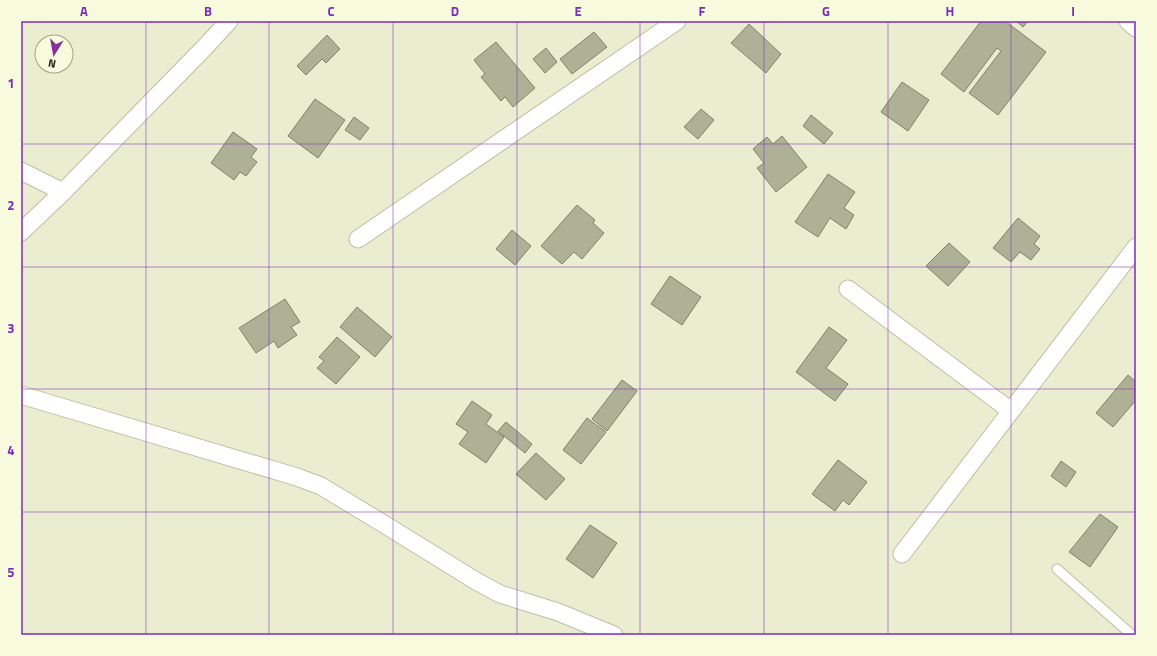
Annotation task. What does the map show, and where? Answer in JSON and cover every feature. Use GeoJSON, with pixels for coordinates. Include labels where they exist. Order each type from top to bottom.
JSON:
{"type":"FeatureCollection","features":[{"type":"Feature","properties":{"kind":"street"},"geometry":{"type":"LineString","coordinates":[[21,232],[63,192],[229,21]]}},
{"type":"Feature","properties":{"kind":"street"},"geometry":{"type":"LineString","coordinates":[[358,239],[678,21]]}},
{"type":"Feature","properties":{"kind":"street"},"geometry":{"type":"LineString","coordinates":[[1128,21],[1136,28]]}},
{"type":"Feature","properties":{"kind":"street"},"geometry":{"type":"LineString","coordinates":[[21,170],[63,192]]}},
{"type":"Feature","properties":{"kind":"street"},"geometry":{"type":"LineString","coordinates":[[902,554],[1136,247]]}},
{"type":"Feature","properties":{"kind":"street"},"geometry":{"type":"LineString","coordinates":[[848,289],[1011,411]]}},
{"type":"Feature","properties":{"kind":"street"},"geometry":{"type":"LineString","coordinates":[[21,394],[297,477],[321,486],[388,526],[476,582],[500,594],[558,612],[614,635]]}},
{"type":"Feature","properties":{"kind":"lane"},"geometry":{"type":"LineString","coordinates":[[1057,569],[1132,635]]}},
{"type":"Feature","properties":{"kind":"building"},"geometry":{"type":"Polygon","coordinates":[[[981,21],[1005,21],[1046,52],[998,115],[969,93],[1001,51],[997,48],[964,92],[941,74],[981,21]]]}},
{"type":"Feature","properties":{"kind":"building"},"geometry":{"type":"Polygon","coordinates":[[[1016,21],[1028,21],[1023,27],[1016,21]]]}},
{"type":"Feature","properties":{"kind":"building"},"geometry":{"type":"Polygon","coordinates":[[[749,24],[781,54],[766,73],[731,43],[749,24]]]}},
{"type":"Feature","properties":{"kind":"building"},"geometry":{"type":"Polygon","coordinates":[[[594,32],[607,47],[572,74],[560,59],[594,32]]]}},
{"type":"Feature","properties":{"kind":"building"},"geometry":{"type":"Polygon","coordinates":[[[327,35],[340,49],[326,63],[322,59],[306,75],[297,66],[327,35]]]}},
{"type":"Feature","properties":{"kind":"building"},"geometry":{"type":"Polygon","coordinates":[[[496,42],[535,88],[513,107],[505,97],[501,101],[481,77],[485,74],[474,60],[496,42]]]}},
{"type":"Feature","properties":{"kind":"building"},"geometry":{"type":"Polygon","coordinates":[[[546,48],[557,62],[545,73],[533,59],[546,48]]]}},
{"type":"Feature","properties":{"kind":"building"},"geometry":{"type":"Polygon","coordinates":[[[902,82],[929,100],[908,131],[881,112],[902,82]]]}},
{"type":"Feature","properties":{"kind":"building"},"geometry":{"type":"Polygon","coordinates":[[[315,99],[345,120],[318,158],[288,136],[315,99]]]}},
{"type":"Feature","properties":{"kind":"building"},"geometry":{"type":"Polygon","coordinates":[[[701,109],[714,120],[698,139],[684,127],[701,109]]]}},
{"type":"Feature","properties":{"kind":"building"},"geometry":{"type":"Polygon","coordinates":[[[811,115],[833,133],[824,144],[803,126],[811,115]]]}},
{"type":"Feature","properties":{"kind":"building"},"geometry":{"type":"Polygon","coordinates":[[[354,117],[369,128],[360,140],[345,130],[354,117]]]}},
{"type":"Feature","properties":{"kind":"building"},"geometry":{"type":"Polygon","coordinates":[[[233,132],[257,149],[251,157],[257,162],[246,176],[240,172],[234,180],[211,163],[233,132]]]}},
{"type":"Feature","properties":{"kind":"building"},"geometry":{"type":"Polygon","coordinates":[[[782,136],[807,167],[776,192],[757,168],[764,163],[753,149],[767,137],[773,144],[782,136]]]}},
{"type":"Feature","properties":{"kind":"building"},"geometry":{"type":"Polygon","coordinates":[[[828,174],[855,192],[844,208],[854,215],[846,229],[830,218],[818,237],[795,222],[828,174]]]}},
{"type":"Feature","properties":{"kind":"building"},"geometry":{"type":"Polygon","coordinates":[[[577,205],[595,220],[593,223],[604,233],[582,259],[574,252],[562,264],[541,246],[577,205]]]}},
{"type":"Feature","properties":{"kind":"building"},"geometry":{"type":"Polygon","coordinates":[[[1018,218],[1040,236],[1034,244],[1040,249],[1031,260],[1020,252],[1011,262],[993,248],[1018,218]]]}},
{"type":"Feature","properties":{"kind":"building"},"geometry":{"type":"Polygon","coordinates":[[[512,230],[531,246],[515,265],[496,249],[512,230]]]}},
{"type":"Feature","properties":{"kind":"building"},"geometry":{"type":"Polygon","coordinates":[[[949,243],[970,262],[948,286],[926,266],[949,243]]]}},
{"type":"Feature","properties":{"kind":"building"},"geometry":{"type":"Polygon","coordinates":[[[670,276],[701,297],[682,325],[651,304],[670,276]]]}},
{"type":"Feature","properties":{"kind":"building"},"geometry":{"type":"Polygon","coordinates":[[[285,299],[300,322],[291,327],[297,335],[278,348],[274,341],[256,353],[239,328],[285,299]]]}},
{"type":"Feature","properties":{"kind":"building"},"geometry":{"type":"Polygon","coordinates":[[[357,307],[392,337],[375,357],[340,327],[357,307]]]}},
{"type":"Feature","properties":{"kind":"building"},"geometry":{"type":"Polygon","coordinates":[[[829,327],[847,340],[826,368],[848,384],[835,401],[796,372],[829,327]]]}},
{"type":"Feature","properties":{"kind":"building"},"geometry":{"type":"Polygon","coordinates":[[[337,337],[360,357],[336,384],[317,368],[324,361],[319,357],[337,337]]]}},
{"type":"Feature","properties":{"kind":"building"},"geometry":{"type":"Polygon","coordinates":[[[1128,375],[1136,382],[1136,400],[1113,427],[1096,413],[1128,375]]]}},
{"type":"Feature","properties":{"kind":"building"},"geometry":{"type":"Polygon","coordinates":[[[622,380],[637,391],[607,431],[592,419],[622,380]]]}},
{"type":"Feature","properties":{"kind":"building"},"geometry":{"type":"Polygon","coordinates":[[[472,401],[492,415],[486,424],[504,437],[486,463],[459,444],[468,432],[456,424],[472,401]]]}},
{"type":"Feature","properties":{"kind":"building"},"geometry":{"type":"Polygon","coordinates":[[[587,418],[606,432],[581,464],[563,450],[587,418]]]}},
{"type":"Feature","properties":{"kind":"building"},"geometry":{"type":"Polygon","coordinates":[[[506,422],[532,444],[525,453],[498,431],[506,422]]]}},
{"type":"Feature","properties":{"kind":"building"},"geometry":{"type":"Polygon","coordinates":[[[536,453],[565,479],[546,500],[516,474],[536,453]]]}},
{"type":"Feature","properties":{"kind":"building"},"geometry":{"type":"Polygon","coordinates":[[[838,460],[867,482],[849,505],[843,500],[835,511],[812,494],[838,460]]]}},
{"type":"Feature","properties":{"kind":"building"},"geometry":{"type":"Polygon","coordinates":[[[1061,461],[1076,472],[1066,487],[1051,476],[1061,461]]]}},
{"type":"Feature","properties":{"kind":"building"},"geometry":{"type":"Polygon","coordinates":[[[1100,514],[1118,527],[1090,567],[1069,552],[1100,514]]]}},
{"type":"Feature","properties":{"kind":"building"},"geometry":{"type":"Polygon","coordinates":[[[590,525],[617,543],[593,578],[566,559],[590,525]]]}}]}
